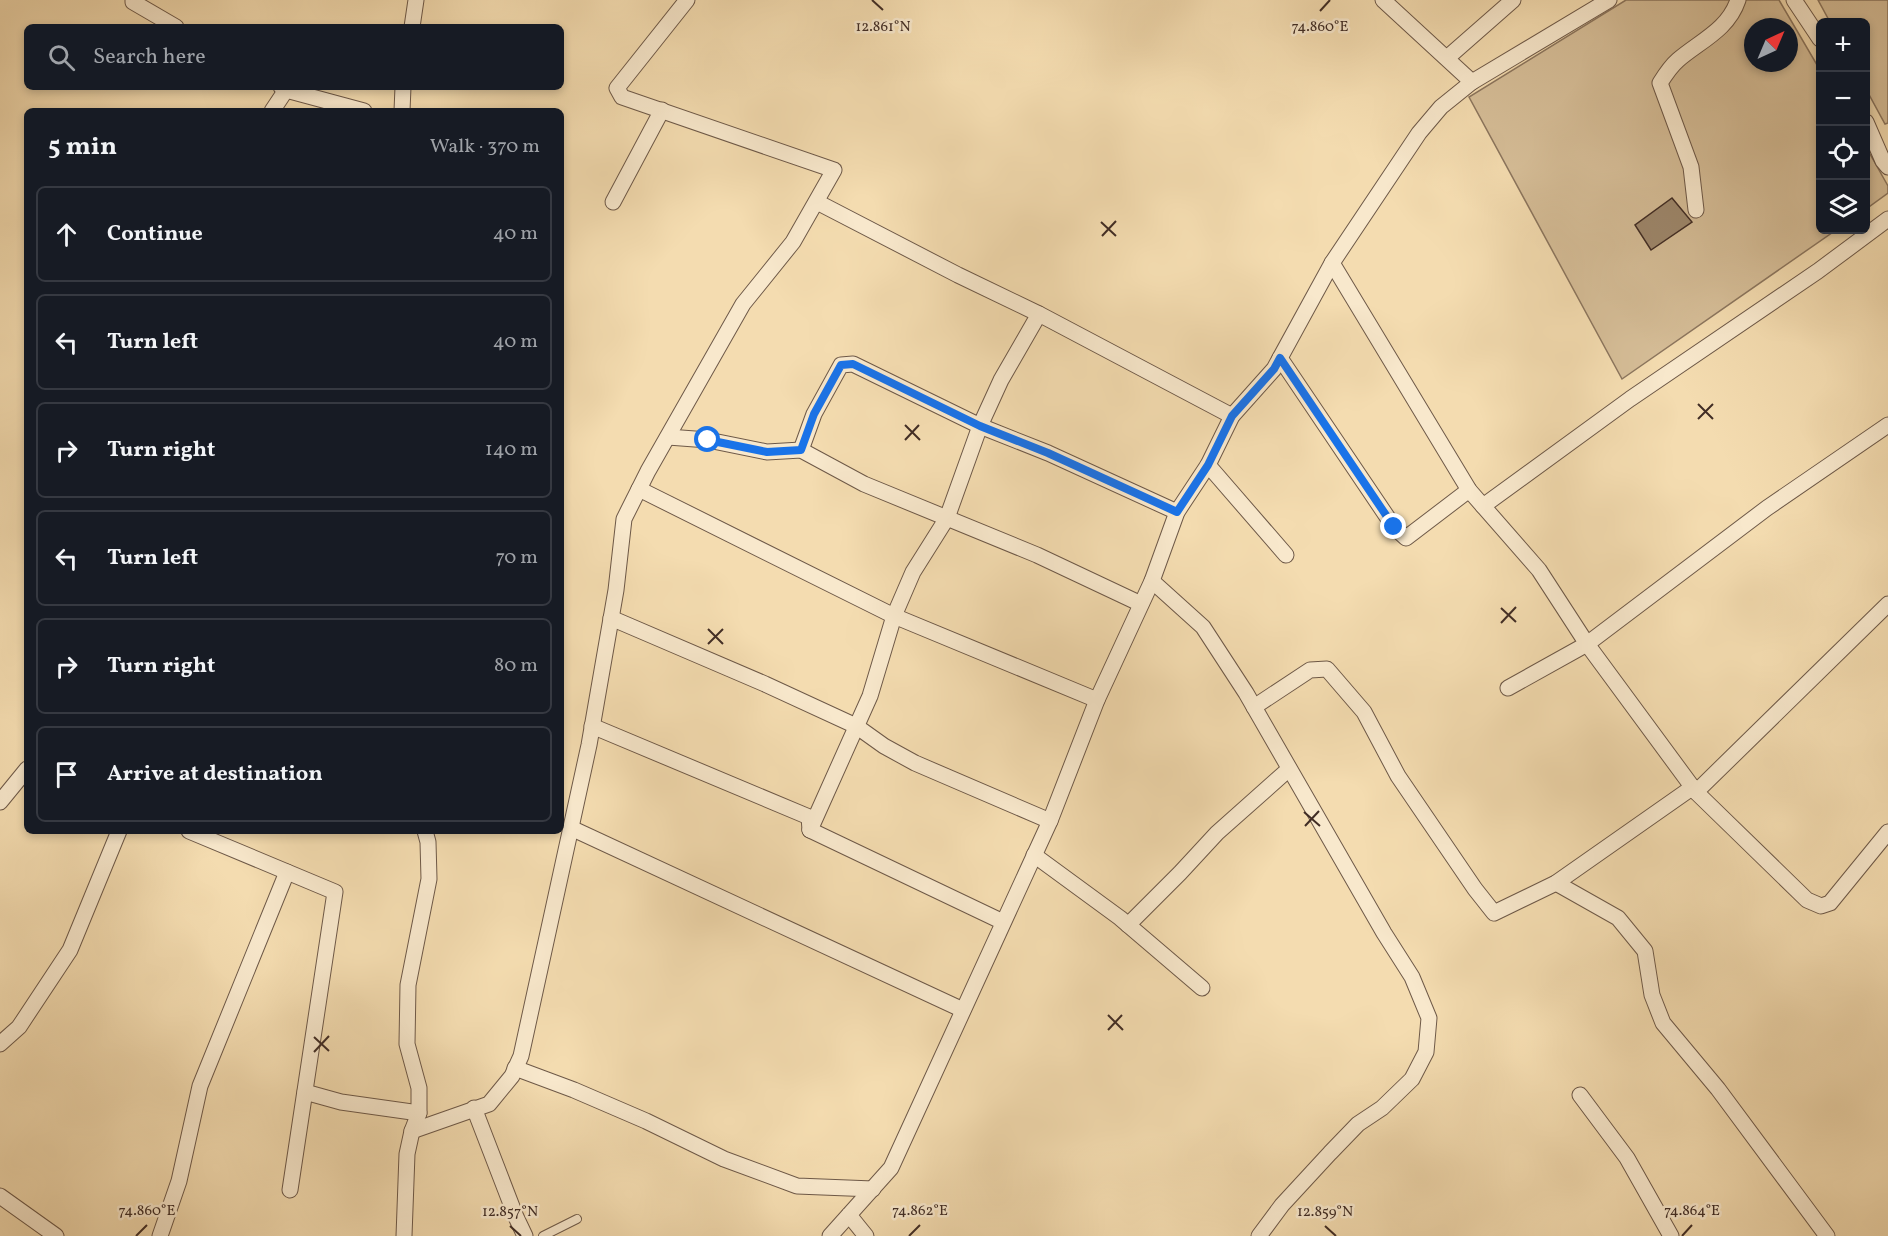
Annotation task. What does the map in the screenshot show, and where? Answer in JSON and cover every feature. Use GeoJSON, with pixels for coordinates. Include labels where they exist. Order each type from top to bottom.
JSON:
{"type":"FeatureCollection","features":[{"type":"Feature","properties":{"kind":"street"},"geometry":{"type":"LineString","coordinates":[[133,0],[171,24]]}},
{"type":"Feature","properties":{"kind":"street"},"geometry":{"type":"LineString","coordinates":[[412,24],[416,0]]}},
{"type":"Feature","properties":{"kind":"street"},"geometry":{"type":"LineString","coordinates":[[412,1131],[489,1104],[512,1076],[521,1056],[592,726],[611,618],[624,519],[743,304],[793,242],[834,170],[622,97],[617,88],[687,0]]}},
{"type":"Feature","properties":{"kind":"street"},"geometry":{"type":"LineString","coordinates":[[1383,0],[1472,82]]}},
{"type":"Feature","properties":{"kind":"street"},"geometry":{"type":"LineString","coordinates":[[1447,58],[1513,0]]}},
{"type":"Feature","properties":{"kind":"street"},"geometry":{"type":"LineString","coordinates":[[830,1236],[891,1168],[1050,821],[1097,700],[1152,581],[1177,512],[1208,465],[1232,416],[1274,369],[1332,263],[1419,133],[1441,107],[1472,82],[1609,0]]}},
{"type":"Feature","properties":{"kind":"street"},"geometry":{"type":"LineString","coordinates":[[1696,210],[1691,167],[1660,83],[1676,61],[1713,36],[1735,9],[1737,0]]}},
{"type":"Feature","properties":{"kind":"street"},"geometry":{"type":"LineString","coordinates":[[1794,0],[1816,32]]}},
{"type":"Feature","properties":{"kind":"street"},"geometry":{"type":"LineString","coordinates":[[274,108],[283,90]]}},
{"type":"Feature","properties":{"kind":"street"},"geometry":{"type":"LineString","coordinates":[[288,90],[353,108]]}},
{"type":"Feature","properties":{"kind":"street"},"geometry":{"type":"LineString","coordinates":[[402,108],[403,90]]}},
{"type":"Feature","properties":{"kind":"street"},"geometry":{"type":"LineString","coordinates":[[614,202],[662,110]]}},
{"type":"Feature","properties":{"kind":"street"},"geometry":{"type":"LineString","coordinates":[[1868,126],[1883,161],[1888,167]]}},
{"type":"Feature","properties":{"kind":"street"},"geometry":{"type":"LineString","coordinates":[[817,202],[1039,314],[1232,416]]}},
{"type":"Feature","properties":{"kind":"street"},"geometry":{"type":"LineString","coordinates":[[1484,506],[1630,399],[1818,271],[1888,219]]}},
{"type":"Feature","properties":{"kind":"street"},"geometry":{"type":"LineString","coordinates":[[1332,263],[1469,490],[1539,570],[1587,644],[1695,789],[1808,900],[1821,906],[1830,903],[1887,836]]}},
{"type":"Feature","properties":{"kind":"street"},"geometry":{"type":"LineString","coordinates":[[810,830],[870,696],[894,616],[913,572],[946,518],[980,426],[1001,380],[1039,314]]}},
{"type":"Feature","properties":{"kind":"street"},"geometry":{"type":"LineString","coordinates":[[1280,358],[1394,527],[1406,538],[1469,490]]}},
{"type":"Feature","properties":{"kind":"street"},"geometry":{"type":"LineString","coordinates":[[801,450],[814,414],[841,365],[853,364],[980,426],[1048,453],[1177,512]]}},
{"type":"Feature","properties":{"kind":"street"},"geometry":{"type":"LineString","coordinates":[[1508,688],[1587,644],[1767,508],[1888,425]]}},
{"type":"Feature","properties":{"kind":"street"},"geometry":{"type":"LineString","coordinates":[[668,437],[708,440],[767,452],[801,450],[864,484],[1038,555],[1141,604]]}},
{"type":"Feature","properties":{"kind":"street"},"geometry":{"type":"LineString","coordinates":[[1208,465],[1286,555]]}},
{"type":"Feature","properties":{"kind":"street"},"geometry":{"type":"LineString","coordinates":[[639,489],[894,616],[1097,700]]}},
{"type":"Feature","properties":{"kind":"street"},"geometry":{"type":"LineString","coordinates":[[1152,581],[1203,627],[1254,707],[1384,933],[1412,977],[1429,1018],[1426,1052],[1412,1079],[1382,1108],[1358,1124],[1329,1153],[1281,1205],[1259,1236]]}},
{"type":"Feature","properties":{"kind":"street"},"geometry":{"type":"LineString","coordinates":[[1254,707],[1310,670],[1327,669],[1364,712],[1398,776],[1494,913],[1556,883],[1695,789],[1888,604]]}},
{"type":"Feature","properties":{"kind":"street"},"geometry":{"type":"LineString","coordinates":[[611,618],[856,726],[884,746],[915,763],[1050,821]]}},
{"type":"Feature","properties":{"kind":"street"},"geometry":{"type":"LineString","coordinates":[[592,726],[809,818],[810,830]]}},
{"type":"Feature","properties":{"kind":"street"},"geometry":{"type":"LineString","coordinates":[[1128,925],[1217,833],[1289,769]]}},
{"type":"Feature","properties":{"kind":"street"},"geometry":{"type":"LineString","coordinates":[[0,802],[24,773]]}},
{"type":"Feature","properties":{"kind":"street"},"geometry":{"type":"LineString","coordinates":[[571,828],[963,1010]]}},
{"type":"Feature","properties":{"kind":"street"},"geometry":{"type":"LineString","coordinates":[[810,830],[1003,922]]}},
{"type":"Feature","properties":{"kind":"street"},"geometry":{"type":"LineString","coordinates":[[0,1044],[19,1027],[70,950],[118,834]]}},
{"type":"Feature","properties":{"kind":"street"},"geometry":{"type":"LineString","coordinates":[[196,834],[335,892],[290,1190]]}},
{"type":"Feature","properties":{"kind":"street"},"geometry":{"type":"LineString","coordinates":[[404,1236],[407,1154],[418,1113],[419,1088],[407,1044],[408,985],[429,879],[430,835]]}},
{"type":"Feature","properties":{"kind":"street"},"geometry":{"type":"LineString","coordinates":[[1034,855],[1128,925],[1202,988]]}},
{"type":"Feature","properties":{"kind":"street"},"geometry":{"type":"LineString","coordinates":[[160,1236],[179,1181],[200,1086],[287,872]]}},
{"type":"Feature","properties":{"kind":"street"},"geometry":{"type":"LineString","coordinates":[[1556,883],[1618,918],[1645,951],[1652,995],[1663,1023],[1718,1089],[1827,1236]]}},
{"type":"Feature","properties":{"kind":"street"},"geometry":{"type":"LineString","coordinates":[[515,1068],[585,1094],[724,1159],[797,1186],[873,1189]]}},
{"type":"Feature","properties":{"kind":"street"},"geometry":{"type":"LineString","coordinates":[[305,1092],[341,1102],[418,1113]]}},
{"type":"Feature","properties":{"kind":"street"},"geometry":{"type":"LineString","coordinates":[[1580,1095],[1627,1158],[1671,1236]]}},
{"type":"Feature","properties":{"kind":"street"},"geometry":{"type":"LineString","coordinates":[[474,1108],[525,1236]]}},
{"type":"Feature","properties":{"kind":"street"},"geometry":{"type":"LineString","coordinates":[[0,1196],[56,1236]]}},
{"type":"Feature","properties":{"kind":"street"},"geometry":{"type":"LineString","coordinates":[[849,1215],[866,1236]]}},
{"type":"Feature","properties":{"kind":"lane"},"geometry":{"type":"LineString","coordinates":[[543,1236],[577,1220]]}},
{"type":"Feature","properties":{"kind":"shaded area"},"geometry":{"type":"Polygon","coordinates":[[[1626,0],[1779,0],[1790,18],[1744,18],[1744,72],[1798,72],[1798,32],[1816,63],[1816,234],[1830,234],[1622,379],[1469,97],[1626,0]]]}},
{"type":"Feature","properties":{"kind":"shaded area"},"geometry":{"type":"Polygon","coordinates":[[[1818,0],[1888,0],[1888,123],[1885,124],[1870,96],[1870,18],[1828,18],[1818,0]]]}},
{"type":"Feature","properties":{"kind":"shaded area"},"geometry":{"type":"Polygon","coordinates":[[[1870,154],[1888,186],[1888,193],[1870,206],[1870,154]]]}},
{"type":"Feature","properties":{"kind":"building"},"geometry":{"type":"Polygon","coordinates":[[[1672,198],[1692,222],[1651,250],[1635,225],[1672,198]]]}},
{"type":"Feature","properties":{"kind":"route"},"geometry":{"type":"LineString","coordinates":[[708,440],[767,452],[801,450],[814,414],[831,381],[841,365],[853,364],[980,426],[1048,453],[1177,512],[1208,465],[1232,416],[1274,369],[1280,358],[1394,527]]}}]}
